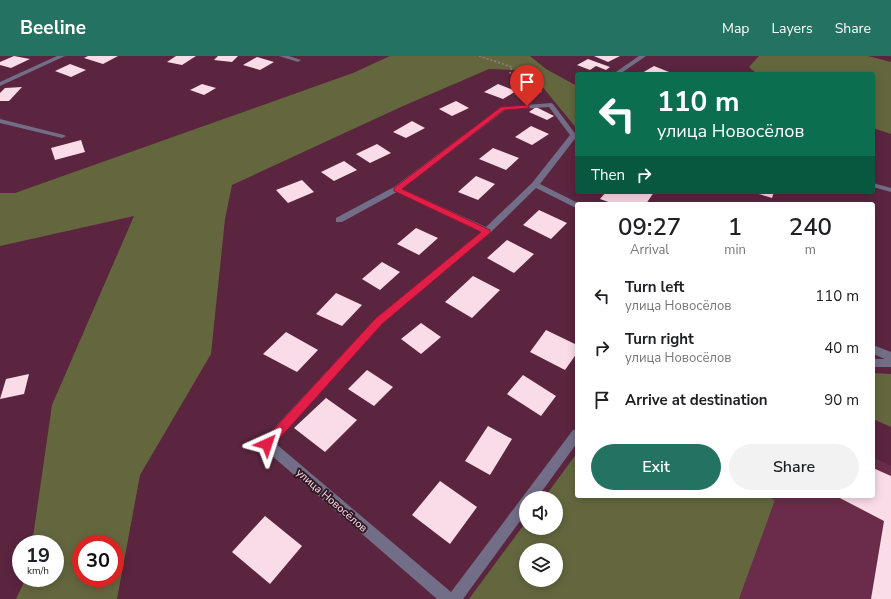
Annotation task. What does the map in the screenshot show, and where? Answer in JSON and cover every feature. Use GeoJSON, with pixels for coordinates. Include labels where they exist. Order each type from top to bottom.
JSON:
{"type":"FeatureCollection","features":[{"type":"Feature","properties":{"kind":"street"},"geometry":{"type":"LineString","coordinates":[[0,84],[62,56]]}},
{"type":"Feature","properties":{"kind":"street"},"geometry":{"type":"LineString","coordinates":[[282,56],[298,60]]}},
{"type":"Feature","properties":{"kind":"street"},"geometry":{"type":"LineString","coordinates":[[619,72],[643,56]]}},
{"type":"Feature","properties":{"kind":"street"},"geometry":{"type":"LineString","coordinates":[[339,220],[397,189],[503,108],[551,105]]}},
{"type":"Feature","properties":{"kind":"street","name":"улица Новосёлов"},"geometry":{"type":"LineString","coordinates":[[448,599],[267,444],[378,321],[487,231],[535,185],[574,135],[551,105]]}},
{"type":"Feature","properties":{"kind":"street"},"geometry":{"type":"LineString","coordinates":[[0,121],[62,136]]}},
{"type":"Feature","properties":{"kind":"street"},"geometry":{"type":"LineString","coordinates":[[535,185],[575,205]]}},
{"type":"Feature","properties":{"kind":"street"},"geometry":{"type":"LineString","coordinates":[[875,186],[891,190]]}},
{"type":"Feature","properties":{"kind":"street"},"geometry":{"type":"LineString","coordinates":[[397,189],[487,231]]}},
{"type":"Feature","properties":{"kind":"street"},"geometry":{"type":"LineString","coordinates":[[875,350],[891,357]]}},
{"type":"Feature","properties":{"kind":"street"},"geometry":{"type":"LineString","coordinates":[[875,363],[891,363]]}},
{"type":"Feature","properties":{"kind":"street"},"geometry":{"type":"LineString","coordinates":[[534,491],[575,437]]}},
{"type":"Feature","properties":{"kind":"street"},"geometry":{"type":"LineString","coordinates":[[454,599],[519,511]]}},
{"type":"Feature","properties":{"kind":"path"},"geometry":{"type":"LineString","coordinates":[[479,56],[512,67],[510,73],[541,90],[551,105]]}},
{"type":"Feature","properties":{"kind":"shaded area"},"geometry":{"type":"Polygon","coordinates":[[[875,458],[891,466],[891,599],[739,599],[775,500],[770,498],[875,498],[875,458]]]}},
{"type":"Feature","properties":{"kind":"green space"},"geometry":{"type":"Polygon","coordinates":[[[390,56],[530,56],[546,69],[575,85],[575,127],[541,85],[519,70],[489,69],[403,106],[232,185],[225,219],[211,354],[140,475],[124,561],[124,535],[72,535],[72,587],[119,587],[117,599],[16,599],[22,587],[64,587],[64,535],[33,535],[52,405],[134,216],[0,246],[0,193],[15,193],[353,73],[390,56]]]}},
{"type":"Feature","properties":{"kind":"green space"},"geometry":{"type":"Polygon","coordinates":[[[759,56],[868,56],[891,62],[891,134],[875,129],[875,72],[755,72],[749,67],[759,56]]]}},
{"type":"Feature","properties":{"kind":"green space"},"geometry":{"type":"Polygon","coordinates":[[[875,373],[891,374],[891,427],[875,420],[875,373]]]}},
{"type":"Feature","properties":{"kind":"green space"},"geometry":{"type":"Polygon","coordinates":[[[575,456],[575,498],[770,498],[775,500],[739,599],[469,599],[519,531],[519,535],[563,535],[563,491],[549,491],[575,456]]]}},
{"type":"Feature","properties":{"kind":"building"},"geometry":{"type":"Polygon","coordinates":[[[14,56],[30,59],[11,68],[0,65],[0,62],[14,56]]]}},
{"type":"Feature","properties":{"kind":"building"},"geometry":{"type":"Polygon","coordinates":[[[88,56],[118,56],[103,64],[84,58],[88,56]]]}},
{"type":"Feature","properties":{"kind":"building"},"geometry":{"type":"Polygon","coordinates":[[[176,56],[196,56],[182,65],[167,62],[176,56]]]}},
{"type":"Feature","properties":{"kind":"building"},"geometry":{"type":"Polygon","coordinates":[[[218,56],[238,56],[232,62],[214,60],[218,56]]]}},
{"type":"Feature","properties":{"kind":"building"},"geometry":{"type":"Polygon","coordinates":[[[594,56],[620,56],[608,62],[594,56]]]}},
{"type":"Feature","properties":{"kind":"building"},"geometry":{"type":"Polygon","coordinates":[[[257,57],[274,62],[260,70],[243,65],[257,57]]]}},
{"type":"Feature","properties":{"kind":"building"},"geometry":{"type":"Polygon","coordinates":[[[588,59],[610,67],[606,70],[596,66],[590,70],[577,65],[588,59]]]}},
{"type":"Feature","properties":{"kind":"building"},"geometry":{"type":"Polygon","coordinates":[[[70,64],[86,70],[71,77],[55,71],[70,64]]]}},
{"type":"Feature","properties":{"kind":"building"},"geometry":{"type":"Polygon","coordinates":[[[654,66],[669,72],[644,72],[654,66]]]}},
{"type":"Feature","properties":{"kind":"building"},"geometry":{"type":"Polygon","coordinates":[[[202,84],[216,88],[204,95],[190,90],[202,84]]]}},
{"type":"Feature","properties":{"kind":"building"},"geometry":{"type":"Polygon","coordinates":[[[498,84],[516,91],[503,99],[484,92],[498,84]]]}},
{"type":"Feature","properties":{"kind":"building"},"geometry":{"type":"Polygon","coordinates":[[[22,87],[9,101],[0,101],[0,93],[5,88],[22,87]]]}},
{"type":"Feature","properties":{"kind":"building"},"geometry":{"type":"Polygon","coordinates":[[[456,101],[469,108],[452,116],[439,109],[456,101]]]}},
{"type":"Feature","properties":{"kind":"building"},"geometry":{"type":"Polygon","coordinates":[[[536,107],[554,116],[547,120],[529,112],[536,107]]]}},
{"type":"Feature","properties":{"kind":"building"},"geometry":{"type":"Polygon","coordinates":[[[412,121],[425,128],[406,138],[393,132],[412,121]]]}},
{"type":"Feature","properties":{"kind":"building"},"geometry":{"type":"Polygon","coordinates":[[[531,126],[549,134],[532,145],[515,137],[531,126]]]}},
{"type":"Feature","properties":{"kind":"building"},"geometry":{"type":"Polygon","coordinates":[[[81,140],[85,152],[55,160],[51,148],[81,140]]]}},
{"type":"Feature","properties":{"kind":"building"},"geometry":{"type":"Polygon","coordinates":[[[377,144],[391,153],[370,163],[356,154],[377,144]]]}},
{"type":"Feature","properties":{"kind":"building"},"geometry":{"type":"Polygon","coordinates":[[[493,148],[519,158],[506,170],[479,159],[493,148]]]}},
{"type":"Feature","properties":{"kind":"building"},"geometry":{"type":"Polygon","coordinates":[[[344,161],[357,170],[334,181],[321,172],[344,161]]]}},
{"type":"Feature","properties":{"kind":"building"},"geometry":{"type":"Polygon","coordinates":[[[476,176],[495,184],[478,200],[458,192],[476,176]]]}},
{"type":"Feature","properties":{"kind":"building"},"geometry":{"type":"Polygon","coordinates":[[[302,180],[314,192],[288,203],[276,190],[302,180]]]}},
{"type":"Feature","properties":{"kind":"building"},"geometry":{"type":"Polygon","coordinates":[[[604,194],[653,194],[647,202],[608,202],[600,199],[604,194]]]}},
{"type":"Feature","properties":{"kind":"building"},"geometry":{"type":"Polygon","coordinates":[[[759,194],[773,194],[772,198],[759,194]]]}},
{"type":"Feature","properties":{"kind":"building"},"geometry":{"type":"Polygon","coordinates":[[[539,210],[567,223],[551,239],[523,225],[539,210]]]}},
{"type":"Feature","properties":{"kind":"building"},"geometry":{"type":"Polygon","coordinates":[[[416,228],[438,238],[419,255],[397,244],[416,228]]]}},
{"type":"Feature","properties":{"kind":"building"},"geometry":{"type":"Polygon","coordinates":[[[507,240],[534,254],[514,273],[487,258],[507,240]]]}},
{"type":"Feature","properties":{"kind":"building"},"geometry":{"type":"Polygon","coordinates":[[[382,262],[400,272],[380,290],[362,279],[382,262]]]}},
{"type":"Feature","properties":{"kind":"building"},"geometry":{"type":"Polygon","coordinates":[[[473,276],[500,290],[472,318],[445,302],[473,276]]]}},
{"type":"Feature","properties":{"kind":"building"},"geometry":{"type":"Polygon","coordinates":[[[336,293],[362,305],[342,326],[316,314],[336,293]]]}},
{"type":"Feature","properties":{"kind":"building"},"geometry":{"type":"Polygon","coordinates":[[[421,323],[441,337],[421,354],[401,339],[421,323]]]}},
{"type":"Feature","properties":{"kind":"building"},"geometry":{"type":"Polygon","coordinates":[[[546,330],[575,344],[575,356],[565,370],[530,352],[546,330]]]}},
{"type":"Feature","properties":{"kind":"building"},"geometry":{"type":"Polygon","coordinates":[[[286,332],[318,350],[297,372],[263,354],[286,332]]]}},
{"type":"Feature","properties":{"kind":"building"},"geometry":{"type":"Polygon","coordinates":[[[367,370],[393,387],[374,406],[348,389],[367,370]]]}},
{"type":"Feature","properties":{"kind":"building"},"geometry":{"type":"Polygon","coordinates":[[[29,374],[24,394],[0,399],[6,379],[29,374]]]}},
{"type":"Feature","properties":{"kind":"building"},"geometry":{"type":"Polygon","coordinates":[[[523,375],[556,396],[541,416],[507,394],[523,375]]]}},
{"type":"Feature","properties":{"kind":"building"},"geometry":{"type":"Polygon","coordinates":[[[326,398],[357,420],[325,452],[294,428],[326,398]]]}},
{"type":"Feature","properties":{"kind":"building"},"geometry":{"type":"Polygon","coordinates":[[[488,426],[512,439],[490,475],[465,461],[488,426]]]}},
{"type":"Feature","properties":{"kind":"building"},"geometry":{"type":"Polygon","coordinates":[[[875,469],[891,476],[891,599],[871,599],[884,521],[840,498],[875,498],[875,469]]]}},
{"type":"Feature","properties":{"kind":"building"},"geometry":{"type":"Polygon","coordinates":[[[440,481],[477,507],[450,544],[412,515],[440,481]]]}},
{"type":"Feature","properties":{"kind":"building"},"geometry":{"type":"Polygon","coordinates":[[[265,516],[302,546],[270,584],[232,552],[265,516]]]}},
{"type":"Feature","properties":{"kind":"route"},"geometry":{"type":"LineString","coordinates":[[267,444],[378,321],[487,231],[397,189],[503,108],[527,106]]}}]}
